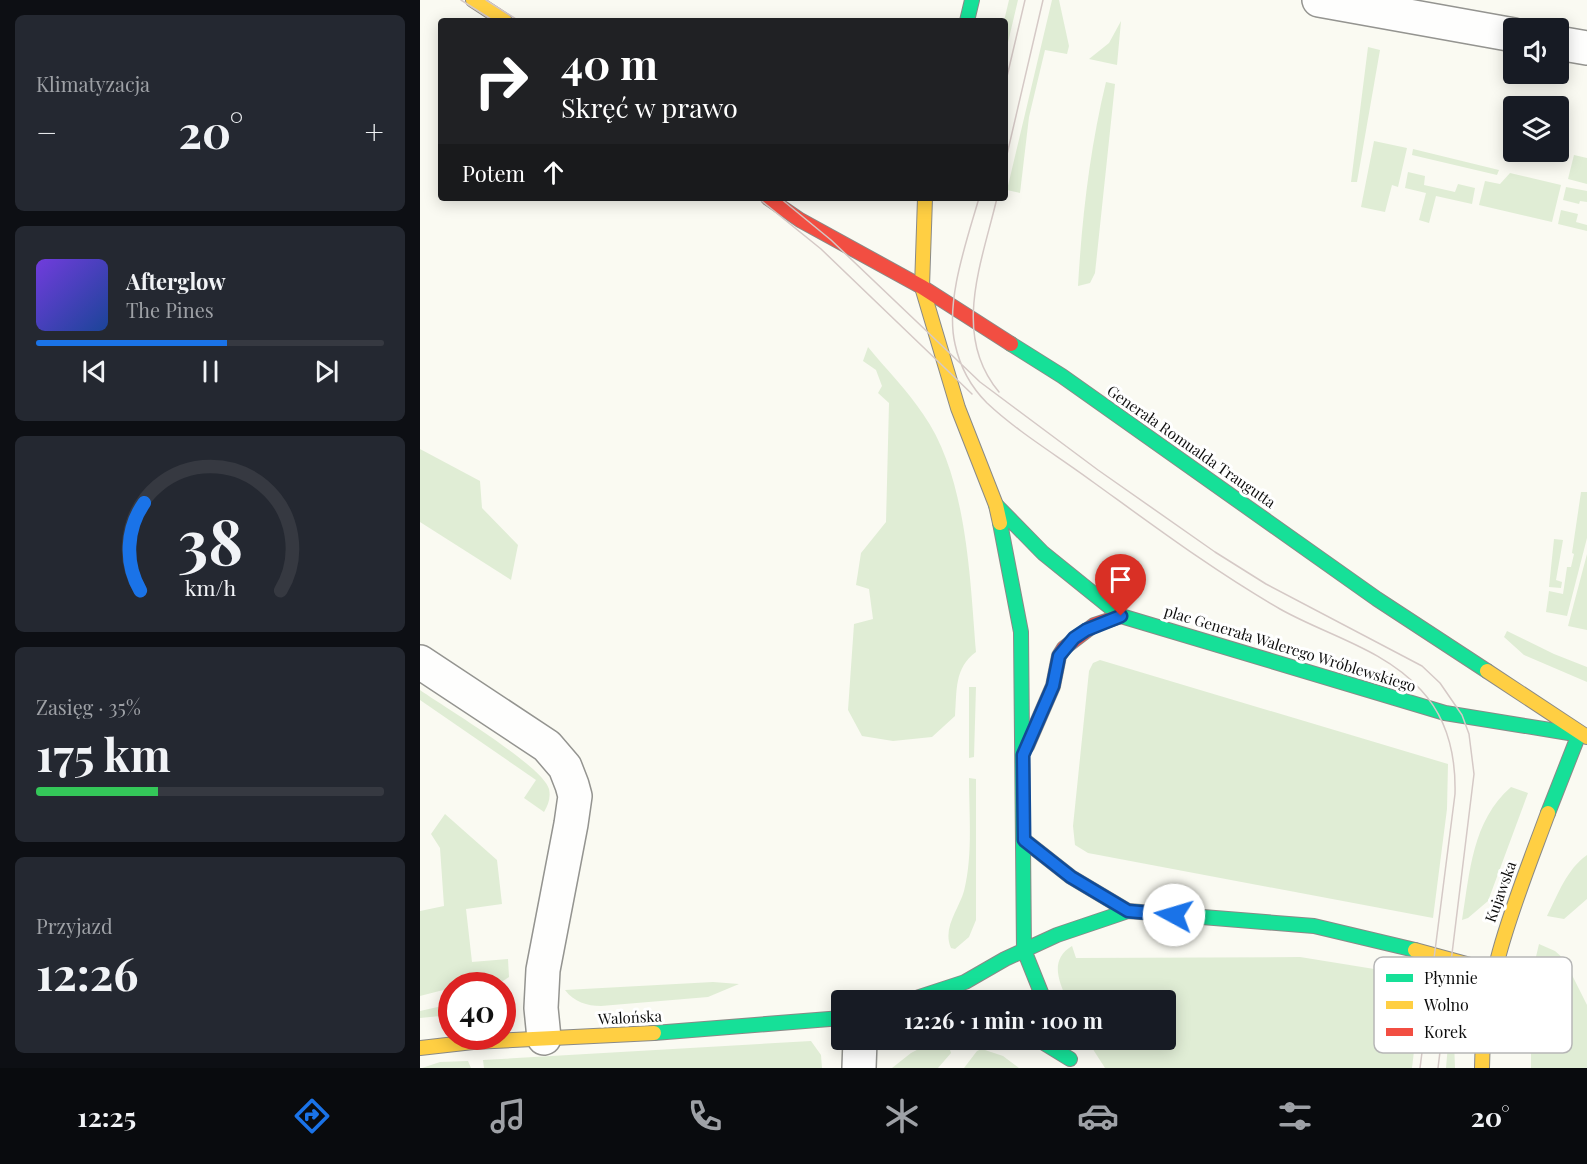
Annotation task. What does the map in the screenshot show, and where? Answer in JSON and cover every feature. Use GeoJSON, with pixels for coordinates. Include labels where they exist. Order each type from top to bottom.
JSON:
{"type":"FeatureCollection","features":[{"type":"Feature","properties":{"kind":"main road"},"geometry":{"type":"LineString","coordinates":[[473,0],[500,18]]}},
{"type":"Feature","properties":{"kind":"main road"},"geometry":{"type":"LineString","coordinates":[[969,18],[972,0]]}},
{"type":"Feature","properties":{"kind":"main road","name":"Generała Romualda Traugutta"},"geometry":{"type":"LineString","coordinates":[[772,201],[800,220],[922,287],[1072,382],[1367,592],[1583,736]]}},
{"type":"Feature","properties":{"kind":"main road","name":"plac Generała Walerego Wróblewskiego"},"geometry":{"type":"LineString","coordinates":[[925,201],[922,287],[958,408],[996,505],[1021,632],[1024,950]]}},
{"type":"Feature","properties":{"kind":"main road","name":"plac Generała Walerego Wróblewskiego"},"geometry":{"type":"LineString","coordinates":[[996,505],[1043,553],[1121,616],[1445,713],[1583,736]]}},
{"type":"Feature","properties":{"kind":"main road"},"geometry":{"type":"LineString","coordinates":[[1023,755],[1053,686],[1059,656],[1064,648],[1094,625],[1121,616]]}},
{"type":"Feature","properties":{"kind":"main road","name":"Kujawska"},"geometry":{"type":"LineString","coordinates":[[1496,957],[1515,897],[1583,736]]}},
{"type":"Feature","properties":{"kind":"main road"},"geometry":{"type":"LineString","coordinates":[[1024,840],[1071,877],[1128,911]]}},
{"type":"Feature","properties":{"kind":"main road"},"geometry":{"type":"LineString","coordinates":[[941,990],[965,982],[1024,950],[1128,911],[1314,926],[1355,934],[1440,957]]}},
{"type":"Feature","properties":{"kind":"main road"},"geometry":{"type":"LineString","coordinates":[[1024,950],[1040,990]]}},
{"type":"Feature","properties":{"kind":"main road","name":"Walońska"},"geometry":{"type":"LineString","coordinates":[[420,1048],[544,1038],[684,1032],[831,1019]]}},
{"type":"Feature","properties":{"kind":"main road"},"geometry":{"type":"LineString","coordinates":[[1054,1050],[1073,1063]]}},
{"type":"Feature","properties":{"kind":"street"},"geometry":{"type":"LineString","coordinates":[[1319,0],[1503,33]]}},
{"type":"Feature","properties":{"kind":"street"},"geometry":{"type":"LineString","coordinates":[[1569,45],[1587,48]]}},
{"type":"Feature","properties":{"kind":"street"},"geometry":{"type":"LineString","coordinates":[[420,662],[547,747],[565,767],[572,785],[575,796],[571,824],[543,970],[541,1008],[544,1038]]}},
{"type":"Feature","properties":{"kind":"street"},"geometry":{"type":"LineString","coordinates":[[859,1068],[860,1050]]}},
{"type":"Feature","properties":{"kind":"green space"},"geometry":{"type":"Polygon","coordinates":[[[1009,0],[1018,0],[1008,42],[1008,18],[1005,18],[1009,0]]]}},
{"type":"Feature","properties":{"kind":"green space"},"geometry":{"type":"Polygon","coordinates":[[[1052,0],[1059,0],[1069,46],[1067,54],[1045,50],[1029,117],[1020,193],[1008,190],[1052,0]]]}},
{"type":"Feature","properties":{"kind":"green space"},"geometry":{"type":"Polygon","coordinates":[[[1121,21],[1117,65],[1089,59],[1109,43],[1121,21]]]}},
{"type":"Feature","properties":{"kind":"green space"},"geometry":{"type":"Polygon","coordinates":[[[1368,47],[1380,50],[1357,182],[1351,182],[1368,47]]]}},
{"type":"Feature","properties":{"kind":"green space"},"geometry":{"type":"Polygon","coordinates":[[[1106,82],[1115,84],[1095,273],[1090,283],[1078,286],[1095,132],[1106,82]]]}},
{"type":"Feature","properties":{"kind":"green space"},"geometry":{"type":"Polygon","coordinates":[[[1374,141],[1407,148],[1398,187],[1392,185],[1385,212],[1361,207],[1374,141]]]}},
{"type":"Feature","properties":{"kind":"green space"},"geometry":{"type":"Polygon","coordinates":[[[1413,149],[1499,170],[1497,175],[1412,155],[1413,149]]]}},
{"type":"Feature","properties":{"kind":"green space"},"geometry":{"type":"Polygon","coordinates":[[[1574,155],[1587,158],[1587,184],[1568,179],[1574,155]]]}},
{"type":"Feature","properties":{"kind":"green space"},"geometry":{"type":"Polygon","coordinates":[[[1408,172],[1425,176],[1424,185],[1455,192],[1458,184],[1475,188],[1472,204],[1436,196],[1429,223],[1419,220],[1426,193],[1405,188],[1408,172]]]}},
{"type":"Feature","properties":{"kind":"green space"},"geometry":{"type":"Polygon","coordinates":[[[1510,173],[1561,185],[1552,222],[1479,205],[1485,181],[1500,184],[1510,173]]]}},
{"type":"Feature","properties":{"kind":"green space"},"geometry":{"type":"Polygon","coordinates":[[[1566,187],[1587,191],[1587,202],[1580,201],[1579,204],[1563,200],[1566,187]]]}},
{"type":"Feature","properties":{"kind":"green space"},"geometry":{"type":"Polygon","coordinates":[[[1561,210],[1578,214],[1576,222],[1587,225],[1587,231],[1558,224],[1561,210]]]}},
{"type":"Feature","properties":{"kind":"green space"},"geometry":{"type":"Polygon","coordinates":[[[868,347],[917,405],[938,439],[958,497],[964,529],[976,652],[969,658],[960,673],[955,716],[932,737],[893,741],[862,736],[848,710],[854,624],[873,619],[869,589],[856,585],[861,553],[886,522],[889,403],[878,393],[882,386],[876,370],[863,361],[868,347]]]}},
{"type":"Feature","properties":{"kind":"green space"},"geometry":{"type":"Polygon","coordinates":[[[420,449],[480,481],[482,508],[518,545],[511,580],[420,522],[420,449]]]}},
{"type":"Feature","properties":{"kind":"green space"},"geometry":{"type":"Polygon","coordinates":[[[1581,492],[1587,492],[1587,538],[1567,616],[1546,612],[1549,591],[1563,594],[1567,567],[1571,567],[1581,492]]]}},
{"type":"Feature","properties":{"kind":"green space"},"geometry":{"type":"Polygon","coordinates":[[[1554,539],[1563,540],[1556,580],[1562,582],[1561,588],[1549,587],[1554,539]]]}},
{"type":"Feature","properties":{"kind":"green space"},"geometry":{"type":"Polygon","coordinates":[[[1587,554],[1587,630],[1568,626],[1587,554]]]}},
{"type":"Feature","properties":{"kind":"green space"},"geometry":{"type":"Polygon","coordinates":[[[1507,631],[1587,667],[1587,682],[1524,655],[1504,637],[1507,631]]]}},
{"type":"Feature","properties":{"kind":"green space"},"geometry":{"type":"Polygon","coordinates":[[[1100,660],[1448,764],[1447,809],[1433,918],[1088,853],[1075,845],[1073,826],[1089,671],[1093,663],[1100,660]]]}},
{"type":"Feature","properties":{"kind":"green space"},"geometry":{"type":"Polygon","coordinates":[[[969,687],[976,687],[974,757],[969,758],[969,687]]]}},
{"type":"Feature","properties":{"kind":"green space"},"geometry":{"type":"Polygon","coordinates":[[[420,690],[530,766],[543,779],[550,792],[544,812],[524,798],[536,780],[420,700],[420,690]]]}},
{"type":"Feature","properties":{"kind":"green space"},"geometry":{"type":"Polygon","coordinates":[[[969,778],[976,779],[976,920],[969,937],[955,949],[951,948],[949,933],[952,919],[964,891],[969,863],[969,778]]]}},
{"type":"Feature","properties":{"kind":"green space"},"geometry":{"type":"Polygon","coordinates":[[[1511,787],[1528,793],[1488,901],[1468,918],[1462,920],[1471,866],[1480,831],[1488,815],[1511,787]]]}},
{"type":"Feature","properties":{"kind":"green space"},"geometry":{"type":"Polygon","coordinates":[[[445,814],[497,860],[502,904],[466,909],[472,962],[508,959],[509,972],[438,972],[438,991],[420,996],[420,911],[444,906],[440,848],[431,834],[445,814]]]}},
{"type":"Feature","properties":{"kind":"green space"},"geometry":{"type":"Polygon","coordinates":[[[1587,855],[1587,899],[1564,919],[1547,916],[1568,875],[1587,855]]]}},
{"type":"Feature","properties":{"kind":"green space"},"geometry":{"type":"Polygon","coordinates":[[[1539,944],[1555,951],[1562,957],[1536,957],[1539,944]]]}},
{"type":"Feature","properties":{"kind":"green space"},"geometry":{"type":"Polygon","coordinates":[[[1072,946],[1076,958],[1300,957],[1374,969],[1374,1053],[1414,1053],[1412,1068],[1105,1068],[1093,1050],[1176,1050],[1176,990],[1063,990],[1058,971],[1060,958],[1072,946]]]}},
{"type":"Feature","properties":{"kind":"green space"},"geometry":{"type":"Polygon","coordinates":[[[1572,975],[1587,1005],[1587,1068],[1531,1068],[1531,1053],[1572,1053],[1572,975]]]}},
{"type":"Feature","properties":{"kind":"green space"},"geometry":{"type":"Polygon","coordinates":[[[713,982],[739,984],[708,997],[601,1006],[572,998],[565,990],[713,982]]]}},
{"type":"Feature","properties":{"kind":"green space"},"geometry":{"type":"Polygon","coordinates":[[[438,1007],[438,1016],[420,1018],[420,1011],[438,1007]]]}},
{"type":"Feature","properties":{"kind":"green space"},"geometry":{"type":"Polygon","coordinates":[[[811,1041],[821,1055],[822,1068],[484,1068],[483,1060],[811,1041]]]}},
{"type":"Feature","properties":{"kind":"green space"},"geometry":{"type":"Polygon","coordinates":[[[917,1050],[950,1050],[951,1053],[938,1068],[892,1068],[917,1050]]]}},
{"type":"Feature","properties":{"kind":"green space"},"geometry":{"type":"Polygon","coordinates":[[[985,1050],[1003,1056],[1019,1068],[964,1068],[977,1051],[985,1050]]]}},
{"type":"Feature","properties":{"kind":"green space"},"geometry":{"type":"Polygon","coordinates":[[[1447,1053],[1454,1053],[1455,1068],[1446,1068],[1447,1053]]]}},
{"type":"Feature","properties":{"kind":"green space"},"geometry":{"type":"Polygon","coordinates":[[[468,1061],[471,1068],[422,1068],[440,1062],[468,1061]]]}},
{"type":"Feature","properties":{"kind":"tram line"},"geometry":{"type":"LineString","coordinates":[[461,0],[489,18]]}},
{"type":"Feature","properties":{"kind":"tram line"},"geometry":{"type":"LineString","coordinates":[[486,0],[514,18]]}},
{"type":"Feature","properties":{"kind":"tram line"},"geometry":{"type":"LineString","coordinates":[[1008,72],[1025,0]]}},
{"type":"Feature","properties":{"kind":"tram line"},"geometry":{"type":"LineString","coordinates":[[1008,150],[1043,0]]}},
{"type":"Feature","properties":{"kind":"tram line"},"geometry":{"type":"LineString","coordinates":[[762,201],[821,249],[972,394]]}},
{"type":"Feature","properties":{"kind":"tram line"},"geometry":{"type":"LineString","coordinates":[[784,201],[831,240],[980,382],[1098,470],[1215,552],[1266,584],[1422,666],[1440,683],[1462,715],[1469,734],[1474,774],[1452,957]]}},
{"type":"Feature","properties":{"kind":"tram line"},"geometry":{"type":"LineString","coordinates":[[978,201],[963,251],[955,290],[953,327],[960,361],[981,397],[1025,434],[1232,579],[1280,609],[1390,664],[1421,690],[1438,713],[1452,752],[1455,794],[1434,957]]}},
{"type":"Feature","properties":{"kind":"tram line"},"geometry":{"type":"LineString","coordinates":[[996,201],[978,272],[973,322],[976,347],[985,370],[999,392]]}},
{"type":"Feature","properties":{"kind":"tram line"},"geometry":{"type":"LineString","coordinates":[[1420,1068],[1422,1053]]}},
{"type":"Feature","properties":{"kind":"tram line"},"geometry":{"type":"LineString","coordinates":[[1438,1068],[1440,1053]]}},
{"type":"Feature","properties":{"kind":"traffic: fast"},"geometry":{"type":"LineString","coordinates":[[968,18],[972,0]]}},
{"type":"Feature","properties":{"kind":"traffic: fast"},"geometry":{"type":"LineString","coordinates":[[1011,344],[1062,376],[1377,599],[1487,671]]}},
{"type":"Feature","properties":{"kind":"traffic: fast"},"geometry":{"type":"LineString","coordinates":[[996,505],[1043,553],[1121,616],[1445,713],[1569,733]]}},
{"type":"Feature","properties":{"kind":"traffic: fast"},"geometry":{"type":"LineString","coordinates":[[1000,523],[1021,632],[1024,950],[1040,990]]}},
{"type":"Feature","properties":{"kind":"traffic: fast"},"geometry":{"type":"LineString","coordinates":[[1548,813],[1579,734]]}},
{"type":"Feature","properties":{"kind":"traffic: fast"},"geometry":{"type":"LineString","coordinates":[[941,990],[965,982],[1005,959],[1057,935],[1128,911],[1314,926],[1415,950]]}},
{"type":"Feature","properties":{"kind":"traffic: fast"},"geometry":{"type":"LineString","coordinates":[[654,1033],[831,1019]]}},
{"type":"Feature","properties":{"kind":"traffic: fast"},"geometry":{"type":"LineString","coordinates":[[1055,1050],[1070,1059]]}},
{"type":"Feature","properties":{"kind":"traffic: slow"},"geometry":{"type":"LineString","coordinates":[[473,0],[500,18]]}},
{"type":"Feature","properties":{"kind":"traffic: slow"},"geometry":{"type":"LineString","coordinates":[[925,201],[922,287],[958,408],[996,505],[1000,523]]}},
{"type":"Feature","properties":{"kind":"traffic: slow"},"geometry":{"type":"LineString","coordinates":[[1487,671],[1587,737]]}},
{"type":"Feature","properties":{"kind":"traffic: slow"},"geometry":{"type":"LineString","coordinates":[[1498,957],[1514,906],[1548,813]]}},
{"type":"Feature","properties":{"kind":"traffic: slow"},"geometry":{"type":"LineString","coordinates":[[1024,840],[1071,877],[1128,911]]}},
{"type":"Feature","properties":{"kind":"traffic: slow"},"geometry":{"type":"LineString","coordinates":[[1415,950],[1441,957]]}},
{"type":"Feature","properties":{"kind":"traffic: slow"},"geometry":{"type":"LineString","coordinates":[[420,1048],[473,1042],[654,1033]]}},
{"type":"Feature","properties":{"kind":"traffic: slow"},"geometry":{"type":"LineString","coordinates":[[1482,1068],[1483,1053]]}},
{"type":"Feature","properties":{"kind":"traffic: jam"},"geometry":{"type":"LineString","coordinates":[[772,201],[800,220],[922,287],[1011,344]]}},
{"type":"Feature","properties":{"kind":"traffic: jam"},"geometry":{"type":"LineString","coordinates":[[1027,746],[1053,686],[1059,656],[1064,648],[1094,625],[1121,616]]}},
{"type":"Feature","properties":{"kind":"route"},"geometry":{"type":"LineString","coordinates":[[1121,616],[1086,630],[1074,638],[1059,656],[1053,686],[1023,755],[1024,840],[1071,877],[1128,911],[1174,915]]}}]}
